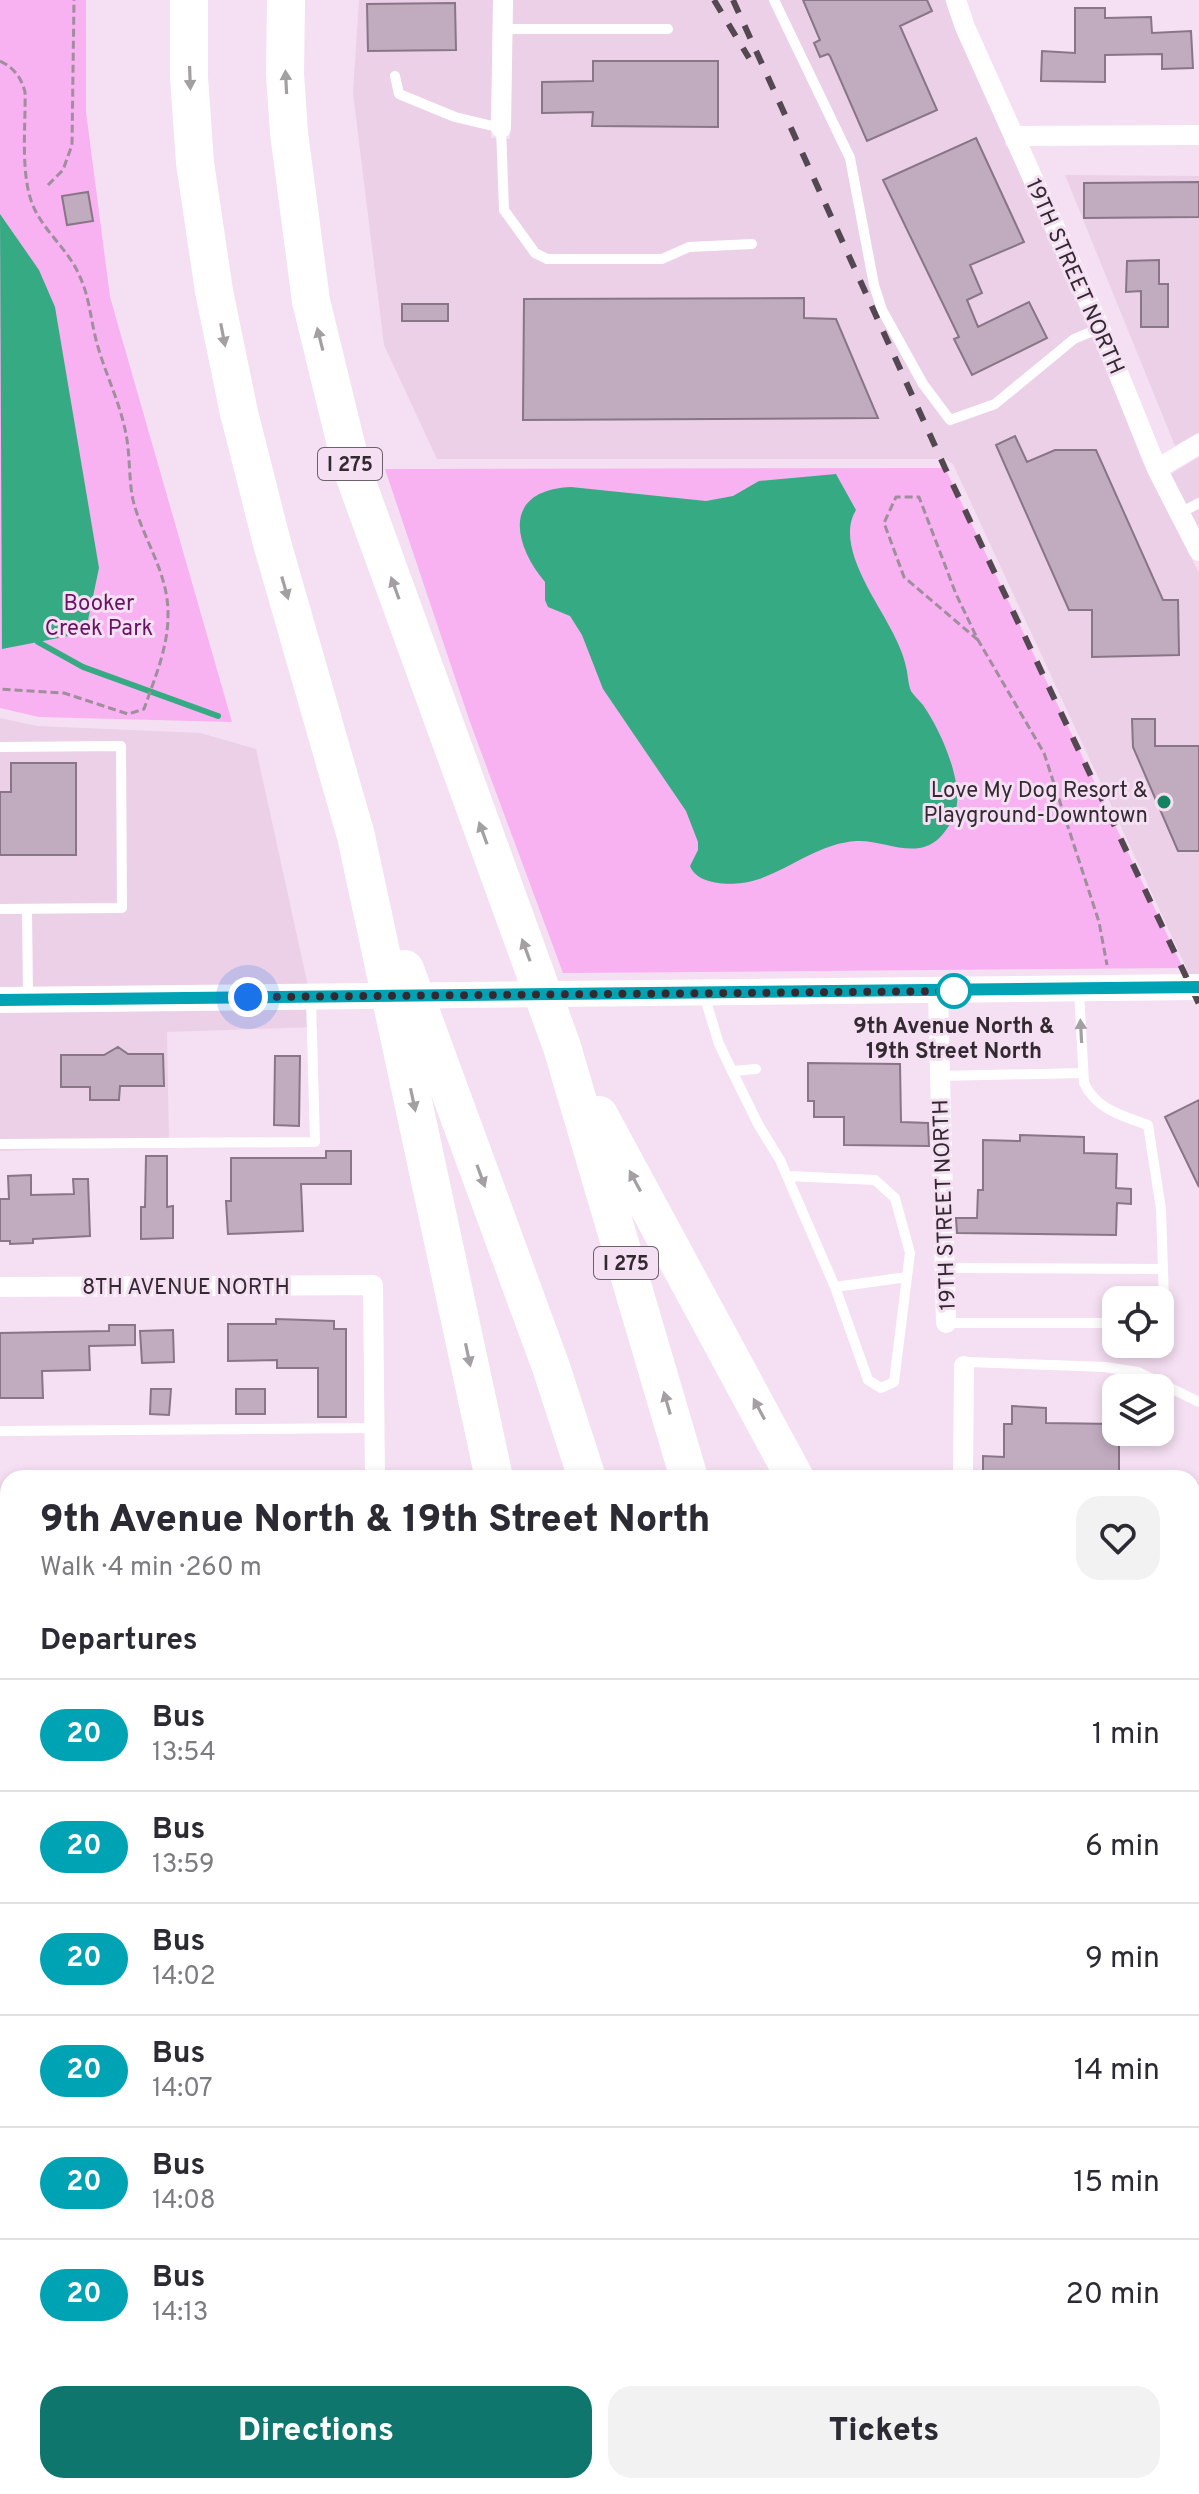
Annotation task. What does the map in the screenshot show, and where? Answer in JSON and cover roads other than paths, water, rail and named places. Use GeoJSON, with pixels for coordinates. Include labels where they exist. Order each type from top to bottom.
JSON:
{"type":"FeatureCollection","features":[{"type":"Feature","properties":{"kind":"highway"},"geometry":{"type":"LineString","coordinates":[[189,0],[189,77],[195,163],[217,307],[239,413],[272,543],[411,1024],[551,1367],[584,1470]]}},
{"type":"Feature","properties":{"kind":"highway","name":"I 275"},"geometry":{"type":"LineString","coordinates":[[286,0],[288,118],[311,301],[352,469],[562,1047],[687,1470]]}},
{"type":"Feature","properties":{"kind":"highway"},"geometry":{"type":"LineString","coordinates":[[411,1024],[493,1470]]}},
{"type":"Feature","properties":{"kind":"highway"},"geometry":{"type":"LineString","coordinates":[[562,1047],[791,1470]]}},
{"type":"Feature","properties":{"kind":"highway"},"geometry":{"type":"LineString","coordinates":[[551,1367],[569,1470]]}},
{"type":"Feature","properties":{"kind":"street"},"geometry":{"type":"LineString","coordinates":[[501,128],[503,0]]}},
{"type":"Feature","properties":{"kind":"street","name":"19TH STREET NORTH"},"geometry":{"type":"LineString","coordinates":[[956,0],[965,27],[1100,328],[1157,469],[1199,551]]}},
{"type":"Feature","properties":{"kind":"street"},"geometry":{"type":"LineString","coordinates":[[1014,136],[1199,135]]}},
{"type":"Feature","properties":{"kind":"street"},"geometry":{"type":"LineString","coordinates":[[1157,469],[1199,444]]}},
{"type":"Feature","properties":{"kind":"street"},"geometry":{"type":"LineString","coordinates":[[0,1000],[1199,987]]}},
{"type":"Feature","properties":{"kind":"street","name":"19TH STREET NORTH"},"geometry":{"type":"LineString","coordinates":[[938,991],[946,1323]]}},
{"type":"Feature","properties":{"kind":"street","name":"8TH AVENUE NORTH"},"geometry":{"type":"LineString","coordinates":[[0,1287],[373,1285],[375,1428]]}},
{"type":"Feature","properties":{"kind":"street"},"geometry":{"type":"LineString","coordinates":[[963,1470],[964,1366]]}},
{"type":"Feature","properties":{"kind":"street"},"geometry":{"type":"LineString","coordinates":[[375,1428],[375,1470]]}},
{"type":"Feature","properties":{"kind":"lane"},"geometry":{"type":"LineString","coordinates":[[774,0],[850,158],[874,285],[882,310],[923,384],[950,420],[995,404],[1074,339],[1100,328]]}},
{"type":"Feature","properties":{"kind":"lane"},"geometry":{"type":"LineString","coordinates":[[502,29],[668,29]]}},
{"type":"Feature","properties":{"kind":"lane"},"geometry":{"type":"LineString","coordinates":[[395,76],[399,94],[455,117],[501,128],[504,210],[535,253],[547,259],[662,259],[689,247],[752,244]]}},
{"type":"Feature","properties":{"kind":"lane"},"geometry":{"type":"LineString","coordinates":[[1180,513],[1199,503]]}},
{"type":"Feature","properties":{"kind":"lane"},"geometry":{"type":"LineString","coordinates":[[0,747],[121,746],[122,908],[0,909]]}},
{"type":"Feature","properties":{"kind":"lane"},"geometry":{"type":"LineString","coordinates":[[27,910],[28,999]]}},
{"type":"Feature","properties":{"kind":"lane"},"geometry":{"type":"LineString","coordinates":[[1079,989],[1083,1073],[1089,1094],[1109,1111],[1148,1125],[1161,1209],[1164,1286]]}},
{"type":"Feature","properties":{"kind":"lane"},"geometry":{"type":"LineString","coordinates":[[704,993],[719,1044],[788,1176],[835,1287],[868,1380],[881,1388],[894,1382],[910,1253],[895,1198],[875,1180],[788,1176]]}},
{"type":"Feature","properties":{"kind":"lane"},"geometry":{"type":"LineString","coordinates":[[0,1144],[315,1142],[311,997]]}},
{"type":"Feature","properties":{"kind":"lane"},"geometry":{"type":"LineString","coordinates":[[732,1071],[756,1069]]}},
{"type":"Feature","properties":{"kind":"lane"},"geometry":{"type":"LineString","coordinates":[[940,1076],[1083,1073]]}},
{"type":"Feature","properties":{"kind":"lane"},"geometry":{"type":"LineString","coordinates":[[943,1268],[1163,1269]]}},
{"type":"Feature","properties":{"kind":"lane"},"geometry":{"type":"LineString","coordinates":[[835,1287],[907,1277]]}},
{"type":"Feature","properties":{"kind":"lane"},"geometry":{"type":"LineString","coordinates":[[946,1323],[1102,1323]]}},
{"type":"Feature","properties":{"kind":"lane"},"geometry":{"type":"LineString","coordinates":[[964,1366],[969,1362],[1105,1367],[1138,1372],[1199,1402]]}},
{"type":"Feature","properties":{"kind":"lane"},"geometry":{"type":"LineString","coordinates":[[0,1431],[375,1428]]}},
{"type":"Feature","properties":{"kind":"waterway"},"geometry":{"type":"LineString","coordinates":[[38,642],[83,667],[218,716]]}},
{"type":"Feature","properties":{"kind":"railway"},"geometry":{"type":"LineString","coordinates":[[714,0],[749,58]]}},
{"type":"Feature","properties":{"kind":"railway"},"geometry":{"type":"LineString","coordinates":[[733,0],[945,468],[1199,1004]]}},
{"type":"Feature","properties":{"kind":"place","name":"Love My Dog Resort & Playground-Downtown"},"geometry":{"type":"Point","coordinates":[1164,802]}},
{"type":"Feature","properties":{"kind":"place","name":"9th Avenue North & 19th Street North"},"geometry":{"type":"Point","coordinates":[954,991]}},
{"type":"Feature","properties":{"kind":"park label","name":"Booker Creek Park"},"geometry":{"type":"Point","coordinates":[99,614]}}]}
